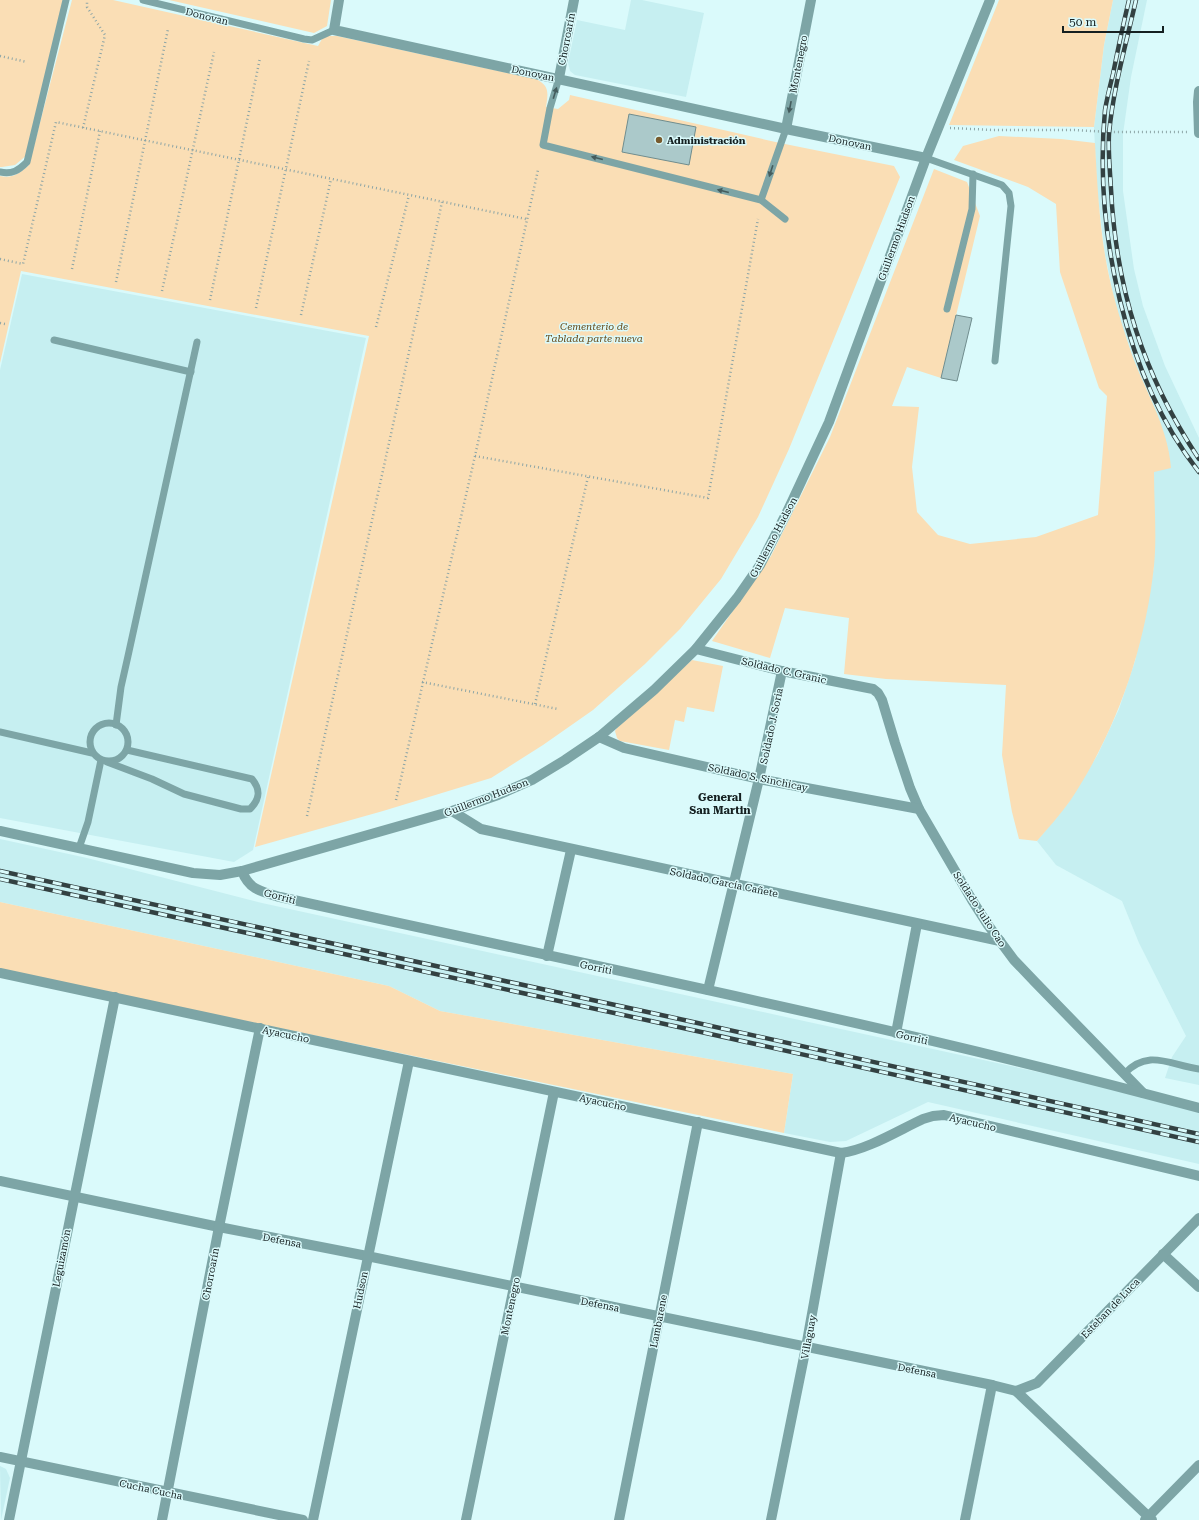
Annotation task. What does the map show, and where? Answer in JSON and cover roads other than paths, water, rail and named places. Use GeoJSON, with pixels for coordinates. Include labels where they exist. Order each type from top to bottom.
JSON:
{"type":"FeatureCollection","features":[{"type":"Feature","properties":{"kind":"street"},"geometry":{"type":"LineString","coordinates":[[334,30],[339,0]]}},
{"type":"Feature","properties":{"kind":"street","name":"Chorroarín"},"geometry":{"type":"LineString","coordinates":[[559,78],[574,0]]}},
{"type":"Feature","properties":{"kind":"street","name":"Montenegro"},"geometry":{"type":"LineString","coordinates":[[786,129],[811,0]]}},
{"type":"Feature","properties":{"kind":"street","name":"Guillermo Hudson"},"geometry":{"type":"LineString","coordinates":[[242,871],[452,811],[532,780],[599,737],[654,690],[696,649],[737,598],[760,564],[787,512],[829,422],[926,158],[990,0]]}},
{"type":"Feature","properties":{"kind":"street","name":"Donovan"},"geometry":{"type":"LineString","coordinates":[[334,30],[559,78],[786,129],[926,158]]}},
{"type":"Feature","properties":{"kind":"street"},"geometry":{"type":"LineString","coordinates":[[1199,91],[1199,133]]}},
{"type":"Feature","properties":{"kind":"street","name":"Soldado C. Granic"},"geometry":{"type":"LineString","coordinates":[[696,649],[782,671],[873,689]]}},
{"type":"Feature","properties":{"kind":"street","name":"Soldado J. Soria"},"geometry":{"type":"LineString","coordinates":[[708,990],[759,778],[782,671]]}},
{"type":"Feature","properties":{"kind":"street","name":"Soldado Julio Cao"},"geometry":{"type":"LineString","coordinates":[[873,689],[878,693],[882,700],[897,750],[919,809],[972,900],[1000,942],[1035,982],[1143,1092]]}},
{"type":"Feature","properties":{"kind":"street","name":"Soldado S. Sinchicay"},"geometry":{"type":"LineString","coordinates":[[599,737],[624,748],[759,778],[919,809]]}},
{"type":"Feature","properties":{"kind":"street","name":"Soldado García Cañete"},"geometry":{"type":"LineString","coordinates":[[452,811],[481,829],[1000,942]]}},
{"type":"Feature","properties":{"kind":"street"},"geometry":{"type":"LineString","coordinates":[[0,831],[193,873],[220,875],[242,871]]}},
{"type":"Feature","properties":{"kind":"street"},"geometry":{"type":"LineString","coordinates":[[547,956],[572,850]]}},
{"type":"Feature","properties":{"kind":"street","name":"Gorriti"},"geometry":{"type":"LineString","coordinates":[[242,871],[246,882],[258,890],[280,898],[708,990],[1143,1092],[1199,1108]]}},
{"type":"Feature","properties":{"kind":"street"},"geometry":{"type":"LineString","coordinates":[[896,1033],[917,924]]}},
{"type":"Feature","properties":{"kind":"street","name":"Ayacucho"},"geometry":{"type":"LineString","coordinates":[[0,973],[115,996],[409,1061],[841,1153],[851,1152],[923,1119],[944,1115],[1199,1176]]}},
{"type":"Feature","properties":{"kind":"street","name":"Leguizamón"},"geometry":{"type":"LineString","coordinates":[[9,1520],[115,996]]}},
{"type":"Feature","properties":{"kind":"street","name":"Chorroarín"},"geometry":{"type":"LineString","coordinates":[[162,1520],[260,1028]]}},
{"type":"Feature","properties":{"kind":"street","name":"Hudson"},"geometry":{"type":"LineString","coordinates":[[313,1520],[409,1061]]}},
{"type":"Feature","properties":{"kind":"street","name":"Montenegro"},"geometry":{"type":"LineString","coordinates":[[466,1520],[554,1092]]}},
{"type":"Feature","properties":{"kind":"street","name":"Lambarene"},"geometry":{"type":"LineString","coordinates":[[619,1520],[698,1122]]}},
{"type":"Feature","properties":{"kind":"street","name":"Villaguay"},"geometry":{"type":"LineString","coordinates":[[771,1520],[806,1347],[841,1153]]}},
{"type":"Feature","properties":{"kind":"street","name":"Defensa"},"geometry":{"type":"LineString","coordinates":[[0,1181],[219,1228],[368,1256],[659,1315],[1016,1391],[1149,1519]]}},
{"type":"Feature","properties":{"kind":"street","name":"Esteban de Luca"},"geometry":{"type":"LineString","coordinates":[[1016,1391],[1037,1382],[1199,1218]]}},
{"type":"Feature","properties":{"kind":"street"},"geometry":{"type":"LineString","coordinates":[[1163,1254],[1199,1287]]}},
{"type":"Feature","properties":{"kind":"street"},"geometry":{"type":"LineString","coordinates":[[965,1520],[992,1385]]}},
{"type":"Feature","properties":{"kind":"street","name":"Cucha Cucha"},"geometry":{"type":"LineString","coordinates":[[0,1457],[167,1493],[303,1520]]}},
{"type":"Feature","properties":{"kind":"street"},"geometry":{"type":"LineString","coordinates":[[1149,1519],[1199,1465]]}},
{"type":"Feature","properties":{"kind":"lane"},"geometry":{"type":"LineString","coordinates":[[1,173],[12,173],[21,169],[27,162],[66,0]]}},
{"type":"Feature","properties":{"kind":"lane","name":"Donovan"},"geometry":{"type":"LineString","coordinates":[[143,0],[304,39],[312,40],[334,30]]}},
{"type":"Feature","properties":{"kind":"lane"},"geometry":{"type":"LineString","coordinates":[[559,78],[550,108],[544,145],[761,200],[785,220]]}},
{"type":"Feature","properties":{"kind":"lane"},"geometry":{"type":"LineString","coordinates":[[761,200],[786,129]]}},
{"type":"Feature","properties":{"kind":"lane"},"geometry":{"type":"LineString","coordinates":[[926,158],[1002,185],[1008,194],[1011,206],[995,361]]}},
{"type":"Feature","properties":{"kind":"lane"},"geometry":{"type":"LineString","coordinates":[[947,309],[972,209],[973,174]]}},
{"type":"Feature","properties":{"kind":"lane"},"geometry":{"type":"LineString","coordinates":[[54,340],[191,372]]}},
{"type":"Feature","properties":{"kind":"lane"},"geometry":{"type":"LineString","coordinates":[[116,725],[121,687],[197,342]]}},
{"type":"Feature","properties":{"kind":"lane"},"geometry":{"type":"LineString","coordinates":[[92,753],[89,741],[94,730],[104,724],[116,725],[125,732],[128,744],[127,750],[119,759],[104,761]]}},
{"type":"Feature","properties":{"kind":"lane"},"geometry":{"type":"LineString","coordinates":[[0,732],[92,753],[104,761],[152,779],[184,794],[250,809],[256,802],[259,792],[257,785],[252,779],[127,750]]}},
{"type":"Feature","properties":{"kind":"lane"},"geometry":{"type":"LineString","coordinates":[[79,848],[90,815],[104,761]]}},
{"type":"Feature","properties":{"kind":"lane"},"geometry":{"type":"LineString","coordinates":[[1124,1074],[1130,1068],[1142,1061],[1155,1059],[1199,1069]]}},
{"type":"Feature","properties":{"kind":"railway"},"geometry":{"type":"LineString","coordinates":[[1129,0],[1105,110],[1103,156],[1104,203],[1110,251],[1120,300],[1133,347],[1151,392],[1173,434],[1199,472]]}},
{"type":"Feature","properties":{"kind":"railway"},"geometry":{"type":"LineString","coordinates":[[1136,0],[1117,83],[1109,134],[1109,162],[1114,226],[1126,296],[1148,363],[1162,395],[1179,427],[1199,459]]}},
{"type":"Feature","properties":{"kind":"railway"},"geometry":{"type":"LineString","coordinates":[[0,871],[1199,1134]]}},
{"type":"Feature","properties":{"kind":"railway"},"geometry":{"type":"LineString","coordinates":[[0,879],[1199,1142]]}},
{"type":"Feature","properties":{"kind":"place","name":"Administración"},"geometry":{"type":"Point","coordinates":[659,140]}},
{"type":"Feature","properties":{"kind":"district","name":"General San Martin"},"geometry":{"type":"Point","coordinates":[720,803]}},
{"type":"Feature","properties":{"kind":"park label","name":"Cementerio de Tablada parte nueva"},"geometry":{"type":"Point","coordinates":[594,332]}}]}
